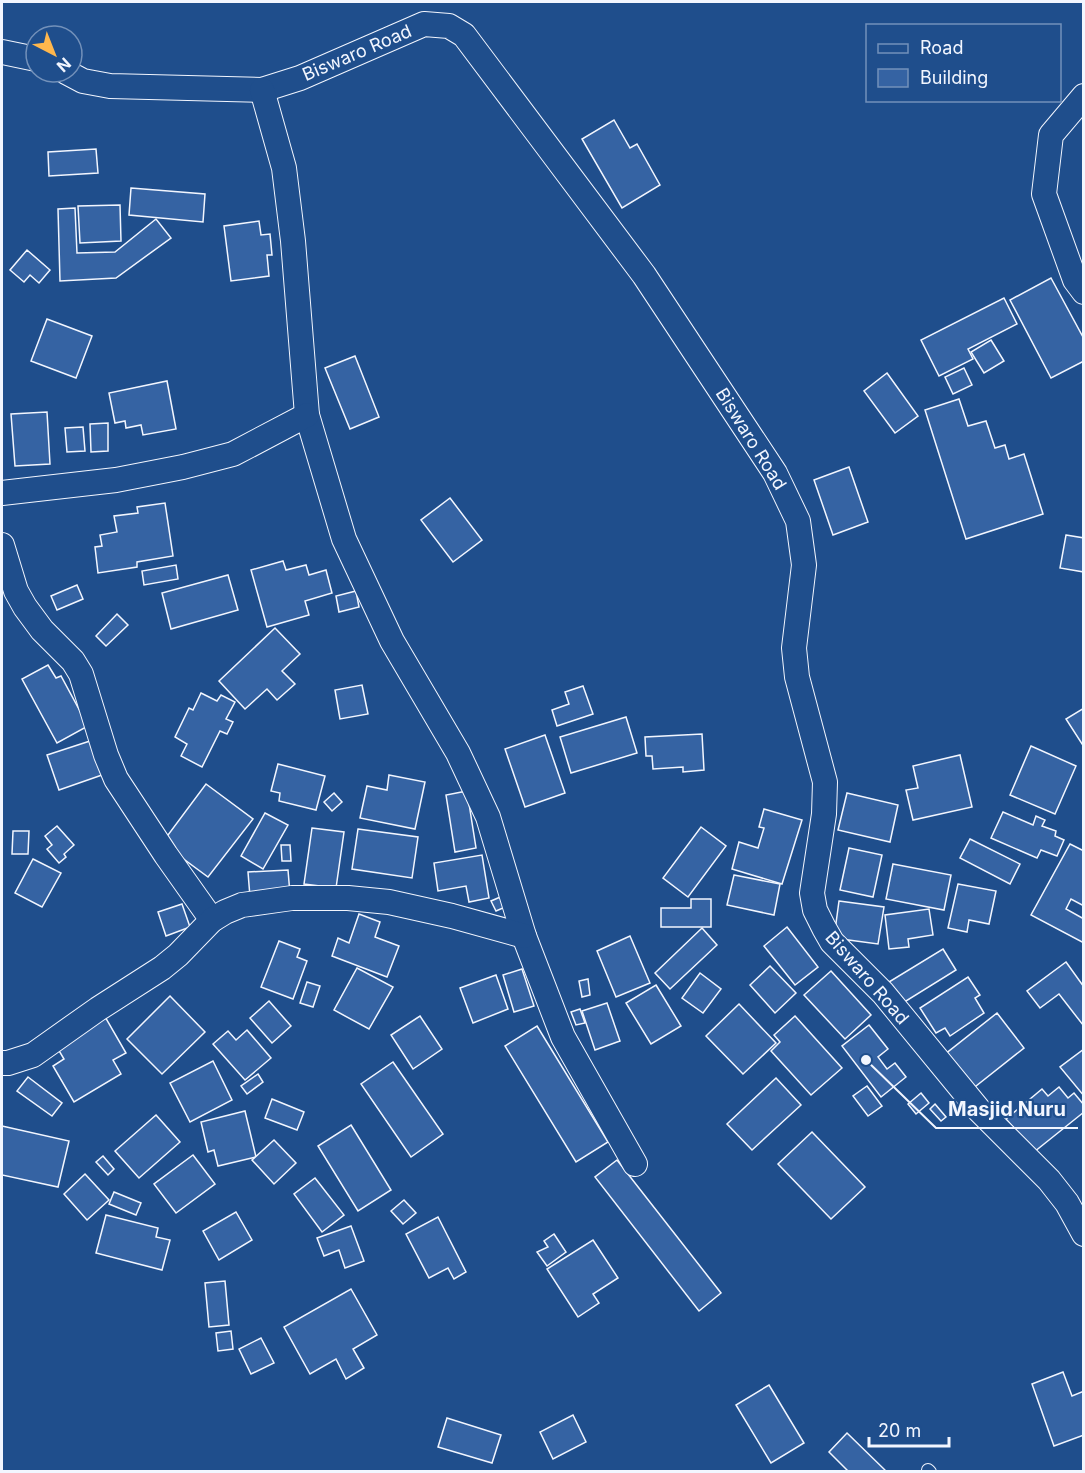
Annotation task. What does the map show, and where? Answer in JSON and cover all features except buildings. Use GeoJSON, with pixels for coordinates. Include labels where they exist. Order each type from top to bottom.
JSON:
{"type":"FeatureCollection","features":[{"type":"Feature","properties":{"kind":"street","name":"Biswaro Road"},"geometry":{"type":"LineString","coordinates":[[84,81],[110,86],[262,90],[300,78],[424,24],[449,26],[464,35],[644,275],[775,473],[798,521],[804,565],[795,622],[794,648],[797,677],[825,782],[824,814],[812,893],[814,910],[832,942],[883,993],[979,1110],[1049,1180],[1068,1203],[1083,1234]]}},
{"type":"Feature","properties":{"kind":"street"},"geometry":{"type":"LineString","coordinates":[[2,52],[24,57]]}},
{"type":"Feature","properties":{"kind":"street"},"geometry":{"type":"LineString","coordinates":[[262,90],[284,168],[293,242],[307,415],[344,539],[392,640],[458,753],[488,817],[524,936],[563,1038],[635,1164]]}},
{"type":"Feature","properties":{"kind":"street"},"geometry":{"type":"LineString","coordinates":[[1083,96],[1051,135],[1044,194],[1075,280],[1083,292]]}},
{"type":"Feature","properties":{"kind":"street"},"geometry":{"type":"LineString","coordinates":[[2,493],[116,480],[193,464],[232,454],[307,415]]}},
{"type":"Feature","properties":{"kind":"street"},"geometry":{"type":"LineString","coordinates":[[2,545],[16,591],[25,607],[42,630],[73,661],[81,674],[106,755],[116,779],[212,920]]}},
{"type":"Feature","properties":{"kind":"street"},"geometry":{"type":"LineString","coordinates":[[2,1063],[33,1055],[178,956],[212,920],[242,905],[292,898],[348,898],[389,902],[452,916],[524,936]]}},
{"type":"Feature","properties":{"kind":"place","name":"Masjid Nuru"},"geometry":{"type":"Point","coordinates":[866,1060]}}]}
